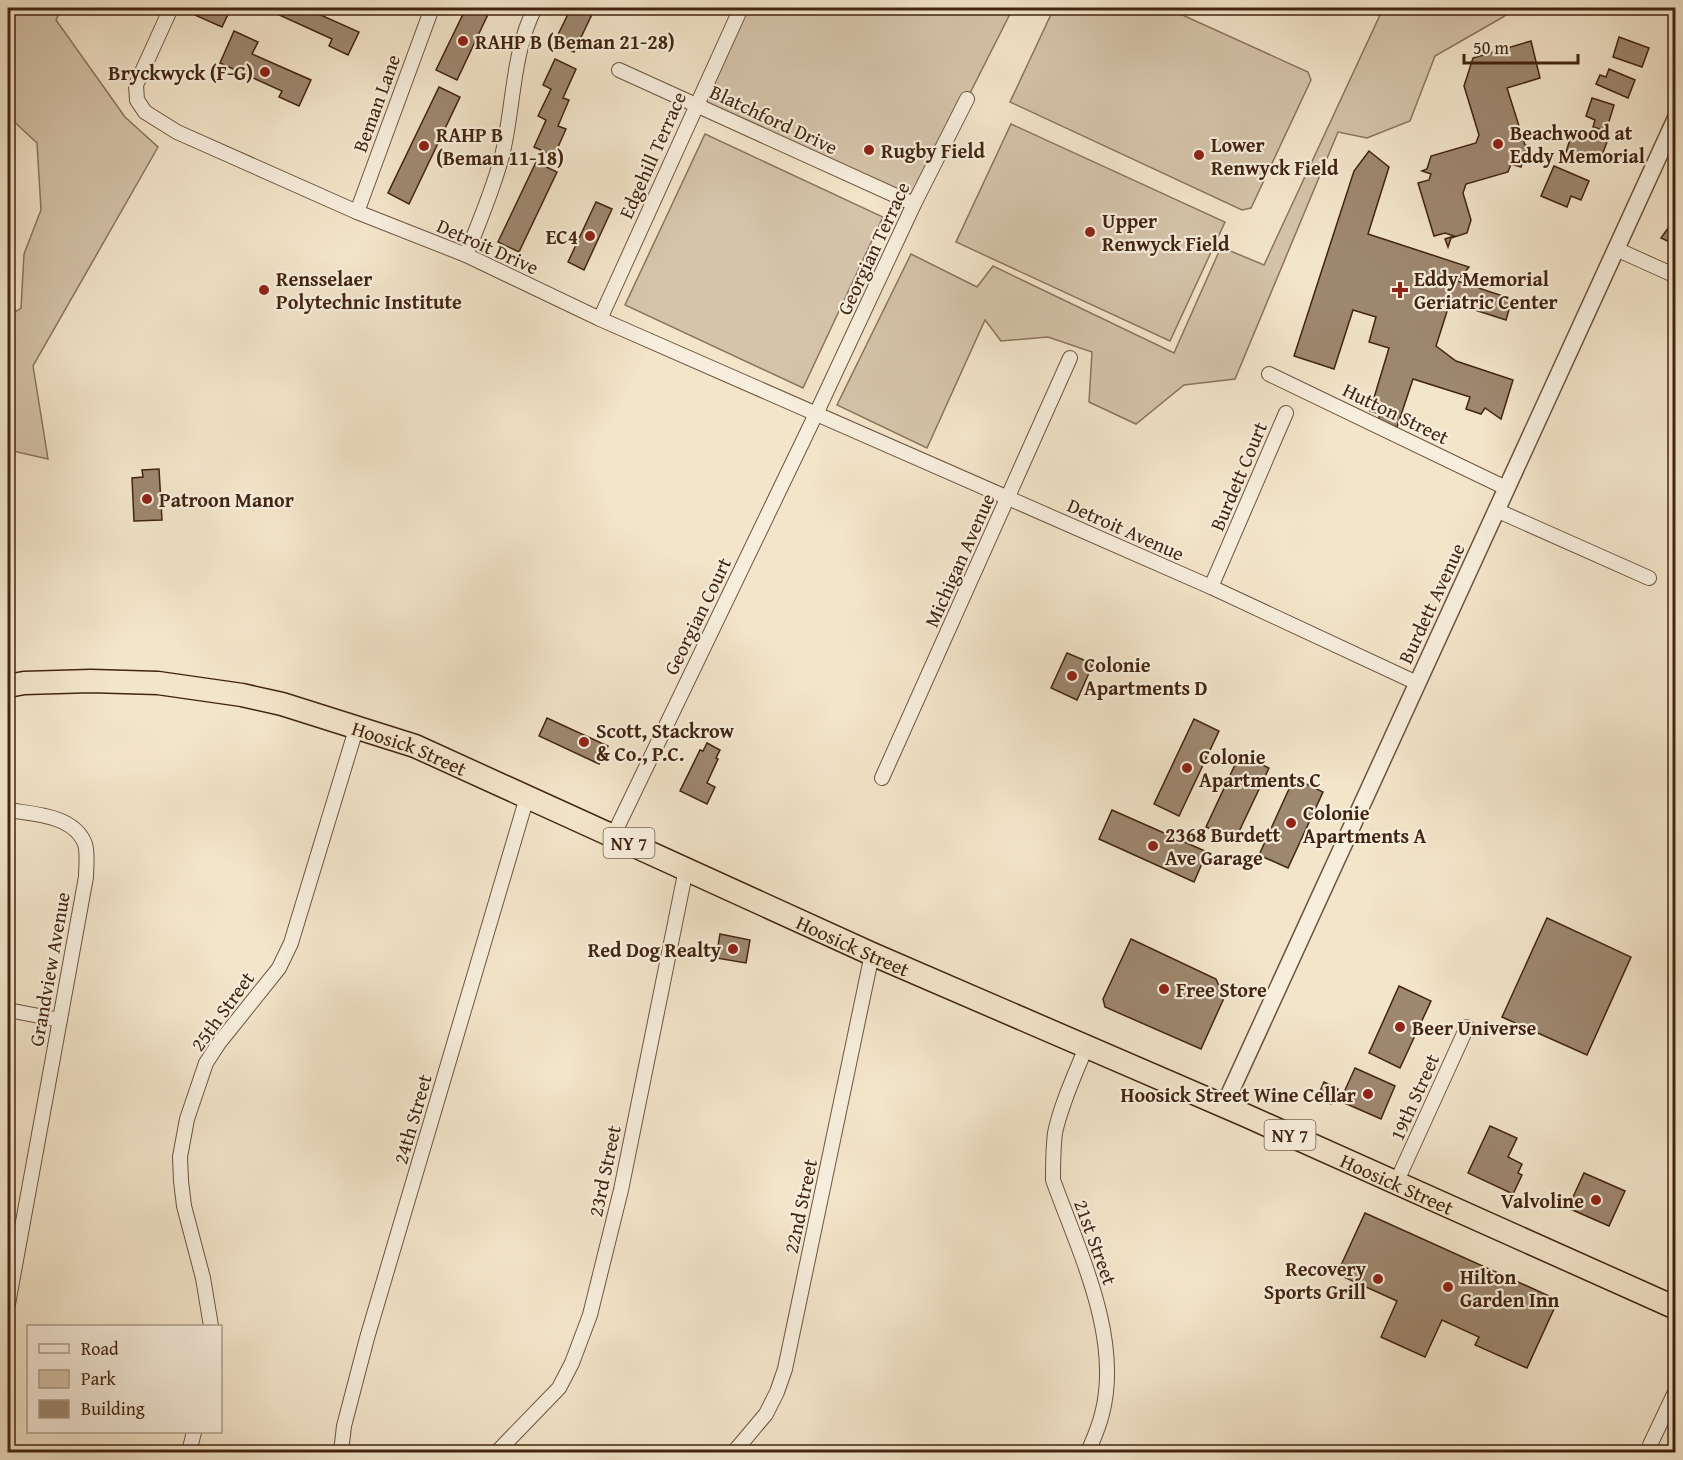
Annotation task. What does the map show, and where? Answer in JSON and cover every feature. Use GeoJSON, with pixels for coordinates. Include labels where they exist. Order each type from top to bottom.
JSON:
{"type":"FeatureCollection","features":[{"type":"Feature","properties":{"kind":"highway","name":"Hoosick Street"},"geometry":{"type":"LineString","coordinates":[[8,686],[91,681],[158,683],[282,704],[415,746],[872,954],[1224,1106],[1676,1308]]}},
{"type":"Feature","properties":{"kind":"street","name":"Detroit Drive"},"geometry":{"type":"LineString","coordinates":[[171,8],[136,85],[137,100],[145,112],[177,132],[357,212],[466,255],[600,319],[816,414]]}},
{"type":"Feature","properties":{"kind":"street","name":"Beman Lane"},"geometry":{"type":"LineString","coordinates":[[357,212],[432,8]]}},
{"type":"Feature","properties":{"kind":"street"},"geometry":{"type":"LineString","coordinates":[[466,255],[502,155],[519,57],[531,16],[536,8]]}},
{"type":"Feature","properties":{"kind":"street","name":"Edgehill Terrace"},"geometry":{"type":"LineString","coordinates":[[600,319],[741,8]]}},
{"type":"Feature","properties":{"kind":"street","name":"Blatchford Drive"},"geometry":{"type":"LineString","coordinates":[[619,69],[914,204]]}},
{"type":"Feature","properties":{"kind":"street","name":"Georgian Terrace"},"geometry":{"type":"LineString","coordinates":[[816,414],[914,204],[967,99]]}},
{"type":"Feature","properties":{"kind":"street","name":"Burdett Avenue"},"geometry":{"type":"LineString","coordinates":[[1224,1106],[1676,118]]}},
{"type":"Feature","properties":{"kind":"street"},"geometry":{"type":"LineString","coordinates":[[1616,249],[1676,276]]}},
{"type":"Feature","properties":{"kind":"street","name":"Michigan Avenue"},"geometry":{"type":"LineString","coordinates":[[882,778],[1070,358]]}},
{"type":"Feature","properties":{"kind":"street","name":"Hutton Street"},"geometry":{"type":"LineString","coordinates":[[1269,374],[1506,488]]}},
{"type":"Feature","properties":{"kind":"street","name":"Burdett Court"},"geometry":{"type":"LineString","coordinates":[[1211,587],[1286,413]]}},
{"type":"Feature","properties":{"kind":"street","name":"Detroit Avenue"},"geometry":{"type":"LineString","coordinates":[[816,414],[1211,587],[1417,683]]}},
{"type":"Feature","properties":{"kind":"street","name":"Georgian Court"},"geometry":{"type":"LineString","coordinates":[[613,836],[816,414]]}},
{"type":"Feature","properties":{"kind":"street"},"geometry":{"type":"LineString","coordinates":[[1496,510],[1649,578]]}},
{"type":"Feature","properties":{"kind":"street","name":"25th Street"},"geometry":{"type":"LineString","coordinates":[[211,1325],[203,1278],[184,1206],[181,1181],[180,1157],[187,1119],[206,1063],[219,1043],[279,968],[291,943],[357,726]]}},
{"type":"Feature","properties":{"kind":"street","name":"24th Street"},"geometry":{"type":"LineString","coordinates":[[341,1452],[344,1426],[367,1338],[527,797]]}},
{"type":"Feature","properties":{"kind":"street","name":"Grandview Avenue"},"geometry":{"type":"LineString","coordinates":[[8,810],[54,817],[66,824],[78,834],[85,844],[87,861],[86,877],[8,1304]]}},
{"type":"Feature","properties":{"kind":"street","name":"23rd Street"},"geometry":{"type":"LineString","coordinates":[[497,1452],[559,1388],[572,1363],[590,1315],[621,1190],[686,869]]}},
{"type":"Feature","properties":{"kind":"street","name":"22nd Street"},"geometry":{"type":"LineString","coordinates":[[734,1452],[766,1414],[785,1369],[872,954]]}},
{"type":"Feature","properties":{"kind":"street"},"geometry":{"type":"LineString","coordinates":[[8,1010],[60,1020]]}},
{"type":"Feature","properties":{"kind":"street","name":"19th Street"},"geometry":{"type":"LineString","coordinates":[[1396,1183],[1467,1027]]}},
{"type":"Feature","properties":{"kind":"street","name":"21st Street"},"geometry":{"type":"LineString","coordinates":[[1086,1047],[1061,1111],[1055,1133],[1053,1180],[1098,1306],[1107,1348],[1107,1381],[1102,1415],[1088,1452]]}},
{"type":"Feature","properties":{"kind":"street"},"geometry":{"type":"LineString","coordinates":[[1647,1450],[1676,1390]]}},
{"type":"Feature","properties":{"kind":"street"},"geometry":{"type":"LineString","coordinates":[[189,1452],[194,1433]]}},
{"type":"Feature","properties":{"kind":"green space"},"geometry":{"type":"Polygon","coordinates":[[[8,8],[62,8],[56,20],[125,117],[158,147],[33,366],[48,459],[8,450],[8,317],[21,308],[24,254],[41,210],[37,143],[8,116],[8,8]]]}},
{"type":"Feature","properties":{"kind":"green space","name":"Rugby Field"},"geometry":{"type":"Polygon","coordinates":[[[741,8],[1013,8],[914,204],[697,104],[741,8]]]}},
{"type":"Feature","properties":{"kind":"green space","name":"Lower Renwyck Field"},"geometry":{"type":"Polygon","coordinates":[[[1054,8],[1167,8],[1308,72],[1311,80],[1251,208],[1242,210],[1010,102],[1054,8]]]}},
{"type":"Feature","properties":{"kind":"green space"},"geometry":{"type":"Polygon","coordinates":[[[1387,8],[1515,8],[1435,56],[1410,121],[1367,138],[1338,132],[1235,379],[1184,385],[1136,424],[1089,402],[1092,352],[1048,337],[1001,341],[985,320],[927,448],[837,405],[911,254],[977,287],[993,266],[1174,353],[1221,247],[1264,265],[1380,15],[1387,8]]]}},
{"type":"Feature","properties":{"kind":"green space","name":"Upper Renwyck Field"},"geometry":{"type":"Polygon","coordinates":[[[1011,124],[1225,222],[1170,341],[956,242],[1011,124]]]}},
{"type":"Feature","properties":{"kind":"green space"},"geometry":{"type":"Polygon","coordinates":[[[705,134],[883,217],[803,388],[625,305],[705,134]]]}},
{"type":"Feature","properties":{"kind":"building"},"geometry":{"type":"Polygon","coordinates":[[[190,8],[231,8],[222,27],[188,12],[190,8]]]}},
{"type":"Feature","properties":{"kind":"building"},"geometry":{"type":"Polygon","coordinates":[[[280,8],[305,8],[359,32],[348,55],[329,46],[332,39],[277,14],[280,8]]]}},
{"type":"Feature","properties":{"kind":"building","name":"RAHP B (Beman 21-28)"},"geometry":{"type":"Polygon","coordinates":[[[466,8],[491,8],[457,80],[436,70],[466,8]]]}},
{"type":"Feature","properties":{"kind":"building"},"geometry":{"type":"Polygon","coordinates":[[[571,8],[595,8],[574,52],[554,43],[571,8]]]}},
{"type":"Feature","properties":{"kind":"building","name":"Bryckwyck (F-G)"},"geometry":{"type":"Polygon","coordinates":[[[234,31],[258,42],[252,54],[311,80],[299,106],[279,97],[282,91],[220,63],[234,31]]]}},
{"type":"Feature","properties":{"kind":"building"},"geometry":{"type":"Polygon","coordinates":[[[1619,37],[1649,48],[1642,67],[1613,57],[1619,37]]]}},
{"type":"Feature","properties":{"kind":"building","name":"Beachwood at Eddy Memorial"},"geometry":{"type":"Polygon","coordinates":[[[1531,41],[1540,78],[1507,88],[1525,145],[1528,146],[1521,167],[1511,164],[1508,172],[1466,184],[1463,193],[1471,220],[1467,233],[1451,238],[1448,247],[1445,239],[1454,236],[1445,233],[1434,236],[1418,183],[1429,180],[1431,174],[1422,171],[1427,169],[1431,156],[1476,143],[1479,135],[1464,86],[1473,58],[1531,41]]]}},
{"type":"Feature","properties":{"kind":"building"},"geometry":{"type":"Polygon","coordinates":[[[555,59],[576,69],[563,98],[569,100],[558,126],[566,129],[554,156],[534,147],[546,120],[538,116],[551,89],[543,85],[555,59]]]}},
{"type":"Feature","properties":{"kind":"building"},"geometry":{"type":"Polygon","coordinates":[[[1609,69],[1635,80],[1628,98],[1596,84],[1600,75],[1606,77],[1609,69]]]}},
{"type":"Feature","properties":{"kind":"building","name":"RAHP B (Beman 11-18)"},"geometry":{"type":"Polygon","coordinates":[[[439,87],[460,97],[409,204],[388,193],[439,87]]]}},
{"type":"Feature","properties":{"kind":"building"},"geometry":{"type":"Polygon","coordinates":[[[1592,98],[1614,105],[1606,131],[1593,127],[1595,120],[1586,116],[1592,98]]]}},
{"type":"Feature","properties":{"kind":"building"},"geometry":{"type":"Polygon","coordinates":[[[1573,130],[1607,142],[1599,163],[1566,152],[1573,130]]]}},
{"type":"Feature","properties":{"kind":"building","name":"Eddy Memorial Geriatric Center"},"geometry":{"type":"Polygon","coordinates":[[[1369,151],[1389,167],[1368,234],[1469,267],[1457,281],[1512,299],[1506,320],[1450,302],[1436,346],[1456,361],[1513,380],[1501,419],[1485,408],[1481,414],[1466,409],[1470,397],[1413,379],[1397,427],[1378,421],[1380,414],[1370,411],[1389,348],[1369,342],[1376,317],[1353,310],[1334,369],[1294,356],[1354,171],[1369,151]]]}},
{"type":"Feature","properties":{"kind":"building"},"geometry":{"type":"Polygon","coordinates":[[[536,162],[557,172],[519,252],[498,242],[536,162]]]}},
{"type":"Feature","properties":{"kind":"building"},"geometry":{"type":"Polygon","coordinates":[[[1554,166],[1589,181],[1581,200],[1571,196],[1567,207],[1541,196],[1554,166]]]}},
{"type":"Feature","properties":{"kind":"building","name":"EC4"},"geometry":{"type":"Polygon","coordinates":[[[596,202],[612,209],[584,270],[568,262],[596,202]]]}},
{"type":"Feature","properties":{"kind":"building"},"geometry":{"type":"Polygon","coordinates":[[[1676,222],[1676,245],[1661,238],[1671,224],[1676,222]]]}},
{"type":"Feature","properties":{"kind":"building","name":"Patroon Manor"},"geometry":{"type":"Polygon","coordinates":[[[159,469],[162,520],[134,521],[132,478],[143,477],[142,470],[159,469]]]}},
{"type":"Feature","properties":{"kind":"building","name":"Colonie Apartments D"},"geometry":{"type":"Polygon","coordinates":[[[1067,653],[1093,664],[1077,700],[1051,688],[1067,653]]]}},
{"type":"Feature","properties":{"kind":"building"},"geometry":{"type":"Polygon","coordinates":[[[547,718],[608,746],[599,764],[539,736],[547,718]]]}},
{"type":"Feature","properties":{"kind":"building","name":"Colonie Apartments C"},"geometry":{"type":"Polygon","coordinates":[[[1194,719],[1219,731],[1179,816],[1154,804],[1194,719]]]}},
{"type":"Feature","properties":{"kind":"building"},"geometry":{"type":"Polygon","coordinates":[[[707,743],[720,750],[707,783],[715,787],[707,804],[680,791],[700,750],[703,751],[707,743]]]}},
{"type":"Feature","properties":{"kind":"building"},"geometry":{"type":"Polygon","coordinates":[[[1240,754],[1269,768],[1235,840],[1206,827],[1240,754]]]}},
{"type":"Feature","properties":{"kind":"building","name":"Colonie Apartments A"},"geometry":{"type":"Polygon","coordinates":[[[1294,778],[1323,792],[1288,868],[1259,855],[1294,778]]]}},
{"type":"Feature","properties":{"kind":"building","name":"2368 Burdett Ave Garage"},"geometry":{"type":"Polygon","coordinates":[[[1112,810],[1207,852],[1194,882],[1099,839],[1112,810]]]}},
{"type":"Feature","properties":{"kind":"building"},"geometry":{"type":"Polygon","coordinates":[[[1547,918],[1631,957],[1587,1055],[1502,1017],[1547,918]]]}},
{"type":"Feature","properties":{"kind":"building","name":"Red Dog Realty"},"geometry":{"type":"Polygon","coordinates":[[[720,934],[750,940],[746,963],[716,958],[720,934]]]}},
{"type":"Feature","properties":{"kind":"building","name":"Free Store"},"geometry":{"type":"Polygon","coordinates":[[[1131,939],[1216,979],[1224,998],[1201,1049],[1105,1007],[1103,999],[1131,939]]]}},
{"type":"Feature","properties":{"kind":"building","name":"Beer Universe"},"geometry":{"type":"Polygon","coordinates":[[[1399,986],[1431,1001],[1400,1068],[1369,1053],[1399,986]]]}},
{"type":"Feature","properties":{"kind":"building","name":"Hoosick Street Wine Cellar"},"geometry":{"type":"Polygon","coordinates":[[[1355,1068],[1395,1086],[1381,1119],[1340,1101],[1355,1068]]]}},
{"type":"Feature","properties":{"kind":"building"},"geometry":{"type":"Polygon","coordinates":[[[1324,1082],[1338,1089],[1331,1104],[1317,1098],[1324,1082]]]}},
{"type":"Feature","properties":{"kind":"building"},"geometry":{"type":"Polygon","coordinates":[[[1490,1126],[1517,1138],[1508,1157],[1522,1164],[1518,1173],[1522,1175],[1513,1194],[1468,1173],[1490,1126]]]}},
{"type":"Feature","properties":{"kind":"building","name":"Valvoline"},"geometry":{"type":"Polygon","coordinates":[[[1584,1173],[1625,1191],[1609,1226],[1568,1208],[1584,1173]]]}},
{"type":"Feature","properties":{"kind":"building","name":"Hilton Garden Inn"},"geometry":{"type":"Polygon","coordinates":[[[1365,1213],[1558,1300],[1527,1368],[1475,1345],[1479,1337],[1442,1320],[1425,1357],[1381,1337],[1397,1301],[1337,1274],[1365,1213]]]}},
{"type":"Feature","properties":{"kind":"building"},"geometry":{"type":"Polygon","coordinates":[[[1676,1256],[1676,1280],[1669,1277],[1672,1272],[1669,1270],[1676,1256]]]}},
{"type":"Feature","properties":{"kind":"place","name":"RAHP B (Beman 21-28)"},"geometry":{"type":"Point","coordinates":[463,41]}},
{"type":"Feature","properties":{"kind":"place","name":"Bryckwyck (F-G)"},"geometry":{"type":"Point","coordinates":[265,72]}},
{"type":"Feature","properties":{"kind":"place","name":"Beachwood at Eddy Memorial"},"geometry":{"type":"Point","coordinates":[1498,144]}},
{"type":"Feature","properties":{"kind":"place","name":"RAHP B (Beman 11-18)"},"geometry":{"type":"Point","coordinates":[424,146]}},
{"type":"Feature","properties":{"kind":"place","name":"Rugby Field"},"geometry":{"type":"Point","coordinates":[869,150]}},
{"type":"Feature","properties":{"kind":"place","name":"Lower Renwyck Field"},"geometry":{"type":"Point","coordinates":[1199,155]}},
{"type":"Feature","properties":{"kind":"place","name":"Upper Renwyck Field"},"geometry":{"type":"Point","coordinates":[1090,232]}},
{"type":"Feature","properties":{"kind":"place","name":"EC4"},"geometry":{"type":"Point","coordinates":[590,236]}},
{"type":"Feature","properties":{"kind":"place","name":"Rensselaer Polytechnic Institute"},"geometry":{"type":"Point","coordinates":[264,290]}},
{"type":"Feature","properties":{"kind":"place","name":"Eddy Memorial Geriatric Center"},"geometry":{"type":"Point","coordinates":[1400,290]}},
{"type":"Feature","properties":{"kind":"place","name":"Patroon Manor"},"geometry":{"type":"Point","coordinates":[147,499]}},
{"type":"Feature","properties":{"kind":"place","name":"Colonie Apartments D"},"geometry":{"type":"Point","coordinates":[1072,676]}},
{"type":"Feature","properties":{"kind":"place","name":"Scott, Stackrow & Co., P.C."},"geometry":{"type":"Point","coordinates":[584,742]}},
{"type":"Feature","properties":{"kind":"place","name":"Colonie Apartments C"},"geometry":{"type":"Point","coordinates":[1187,768]}},
{"type":"Feature","properties":{"kind":"place","name":"Colonie Apartments A"},"geometry":{"type":"Point","coordinates":[1291,823]}},
{"type":"Feature","properties":{"kind":"place","name":"2368 Burdett Ave Garage"},"geometry":{"type":"Point","coordinates":[1153,846]}},
{"type":"Feature","properties":{"kind":"place","name":"Red Dog Realty"},"geometry":{"type":"Point","coordinates":[733,949]}},
{"type":"Feature","properties":{"kind":"place","name":"Free Store"},"geometry":{"type":"Point","coordinates":[1164,989]}},
{"type":"Feature","properties":{"kind":"place","name":"Beer Universe"},"geometry":{"type":"Point","coordinates":[1400,1027]}},
{"type":"Feature","properties":{"kind":"place","name":"Hoosick Street Wine Cellar"},"geometry":{"type":"Point","coordinates":[1368,1094]}},
{"type":"Feature","properties":{"kind":"place","name":"Valvoline"},"geometry":{"type":"Point","coordinates":[1596,1200]}},
{"type":"Feature","properties":{"kind":"place","name":"Recovery Sports Grill"},"geometry":{"type":"Point","coordinates":[1378,1279]}},
{"type":"Feature","properties":{"kind":"place","name":"Hilton Garden Inn"},"geometry":{"type":"Point","coordinates":[1448,1287]}}]}
